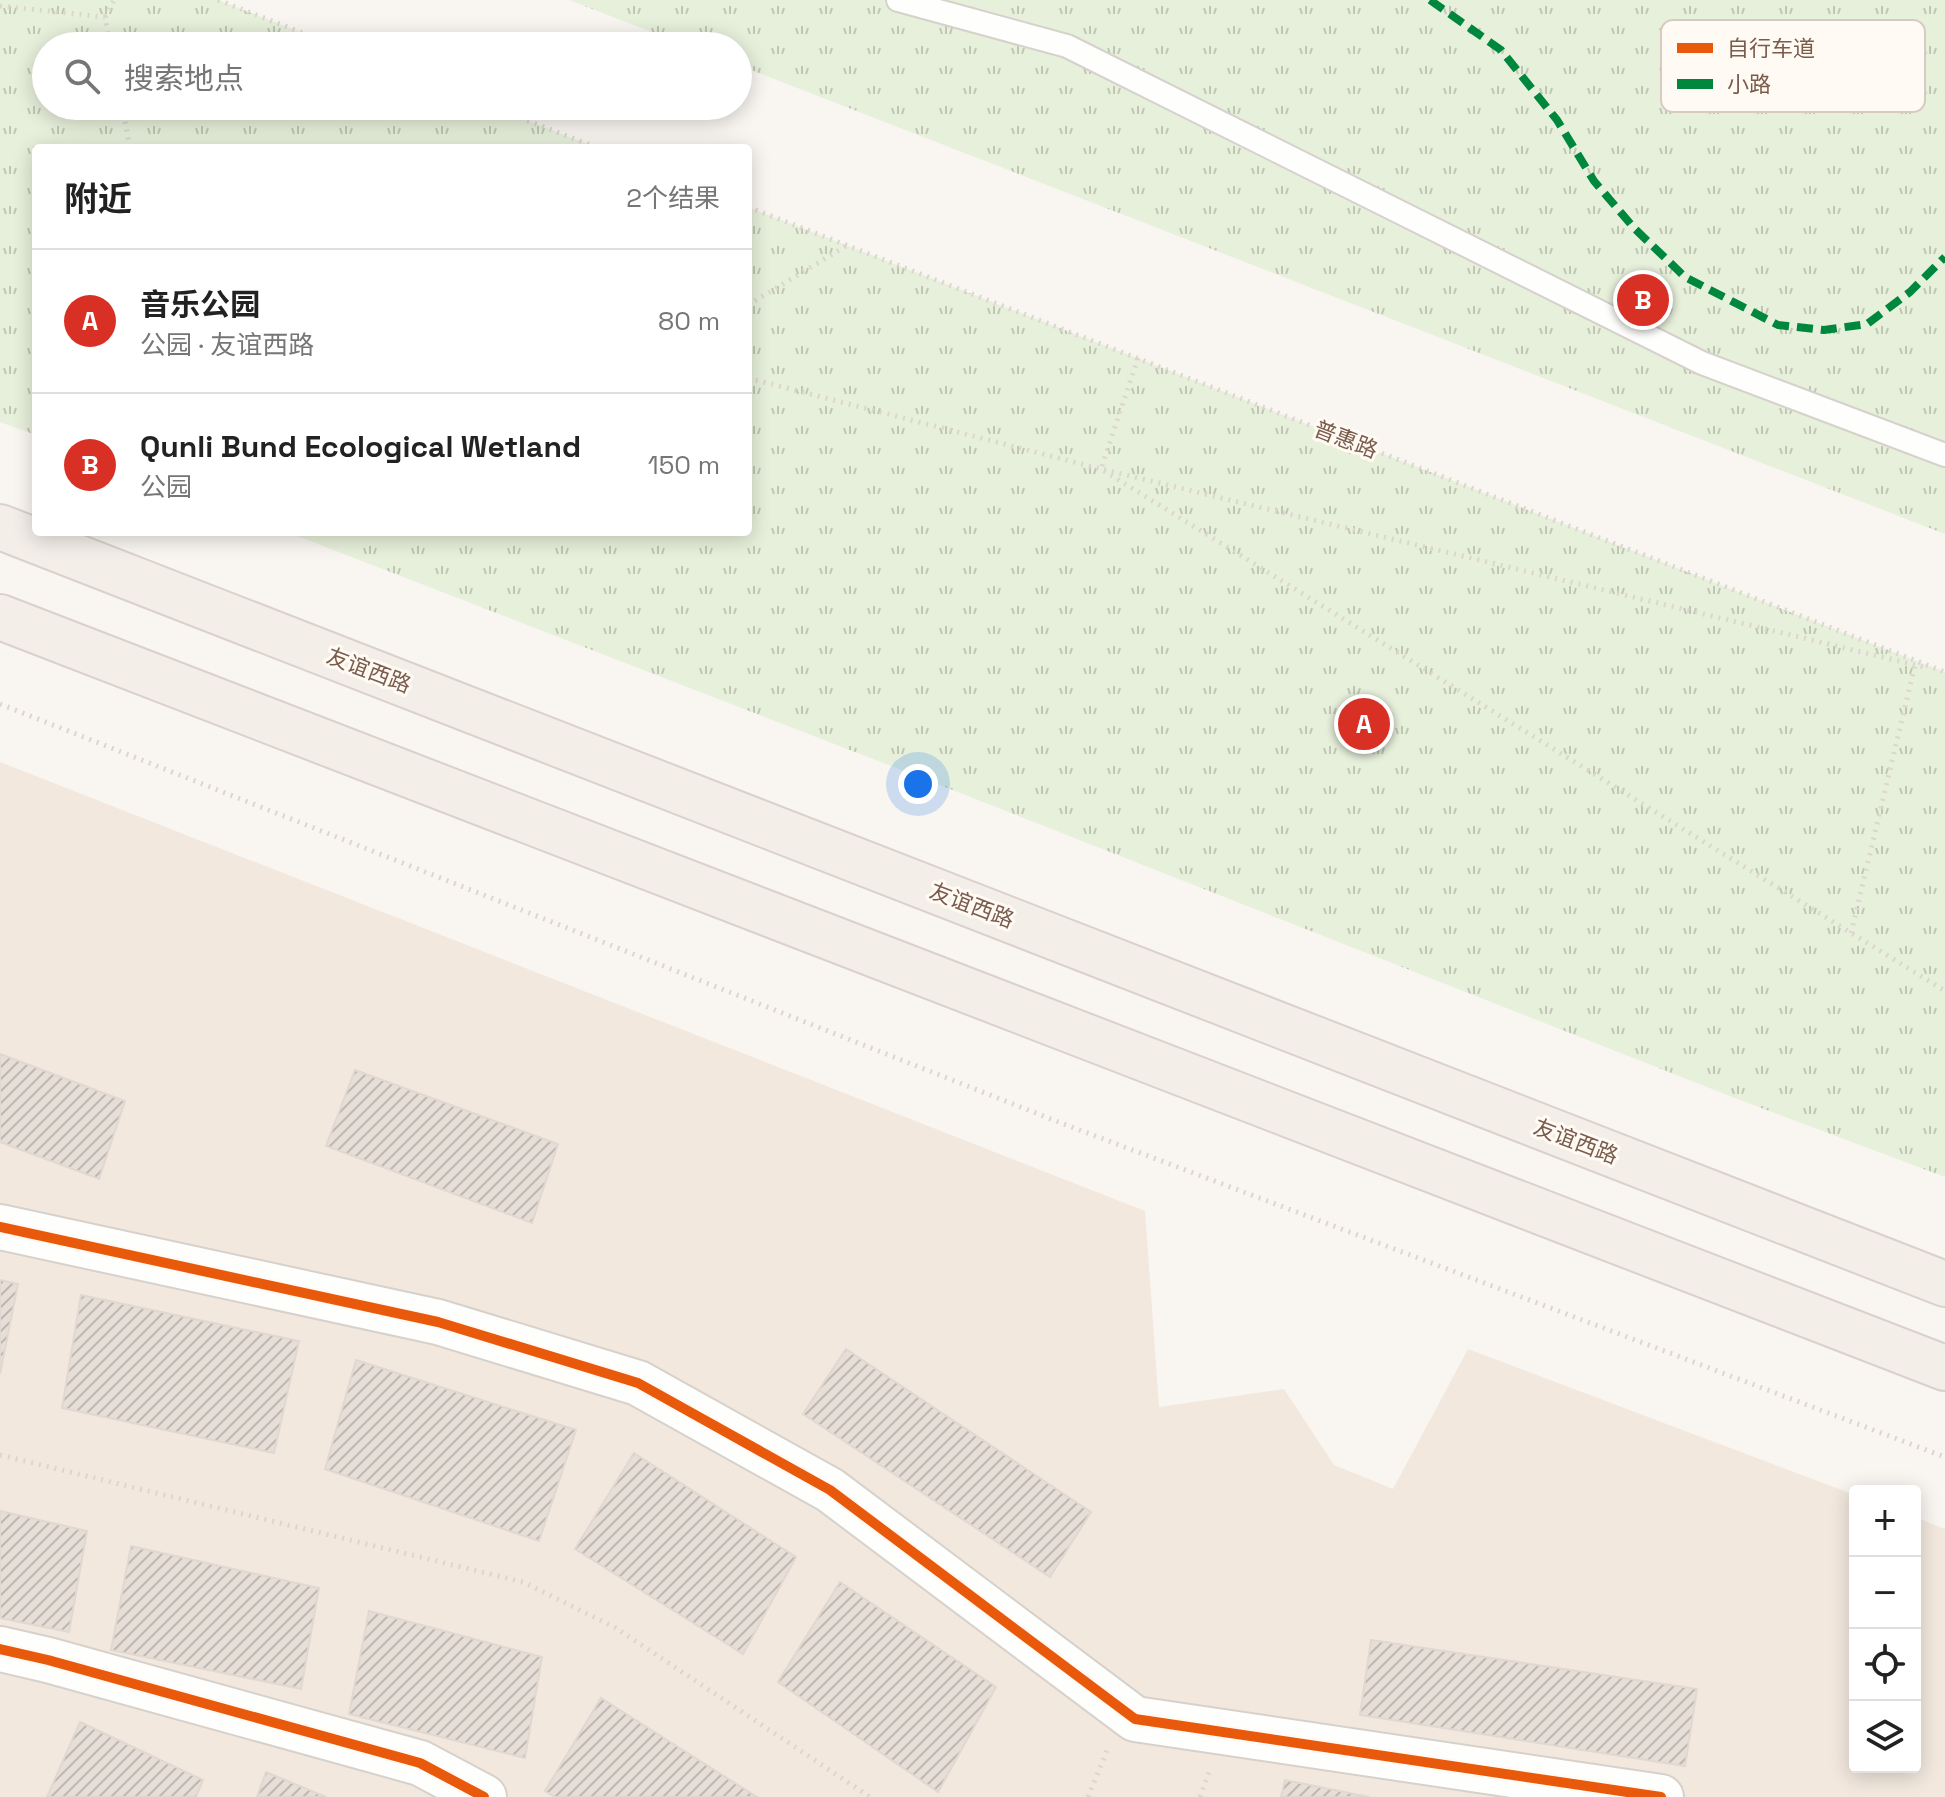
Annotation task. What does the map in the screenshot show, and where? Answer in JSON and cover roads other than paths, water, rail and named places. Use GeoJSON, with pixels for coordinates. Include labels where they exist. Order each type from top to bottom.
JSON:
{"type":"FeatureCollection","features":[{"type":"Feature","properties":{"kind":"main road","name":"友谊西路"},"geometry":{"type":"LineString","coordinates":[[0,527],[1945,1284]]}},
{"type":"Feature","properties":{"kind":"main road"},"geometry":{"type":"LineString","coordinates":[[0,617],[1945,1368]]}},
{"type":"Feature","properties":{"kind":"street"},"geometry":{"type":"LineString","coordinates":[[0,1227],[438,1322],[638,1383],[830,1490],[1135,1719],[1661,1797]]}},
{"type":"Feature","properties":{"kind":"street"},"geometry":{"type":"LineString","coordinates":[[0,1649],[420,1763],[484,1797]]}},
{"type":"Feature","properties":{"kind":"lane"},"geometry":{"type":"LineString","coordinates":[[898,0],[1067,46],[1702,363],[1945,455]]}},
{"type":"Feature","properties":{"kind":"place","name":"Qunli Bund Ecological Wetland"},"geometry":{"type":"Point","coordinates":[1643,300]}},
{"type":"Feature","properties":{"kind":"place","name":"音乐公园"},"geometry":{"type":"Point","coordinates":[1364,724]}}]}
